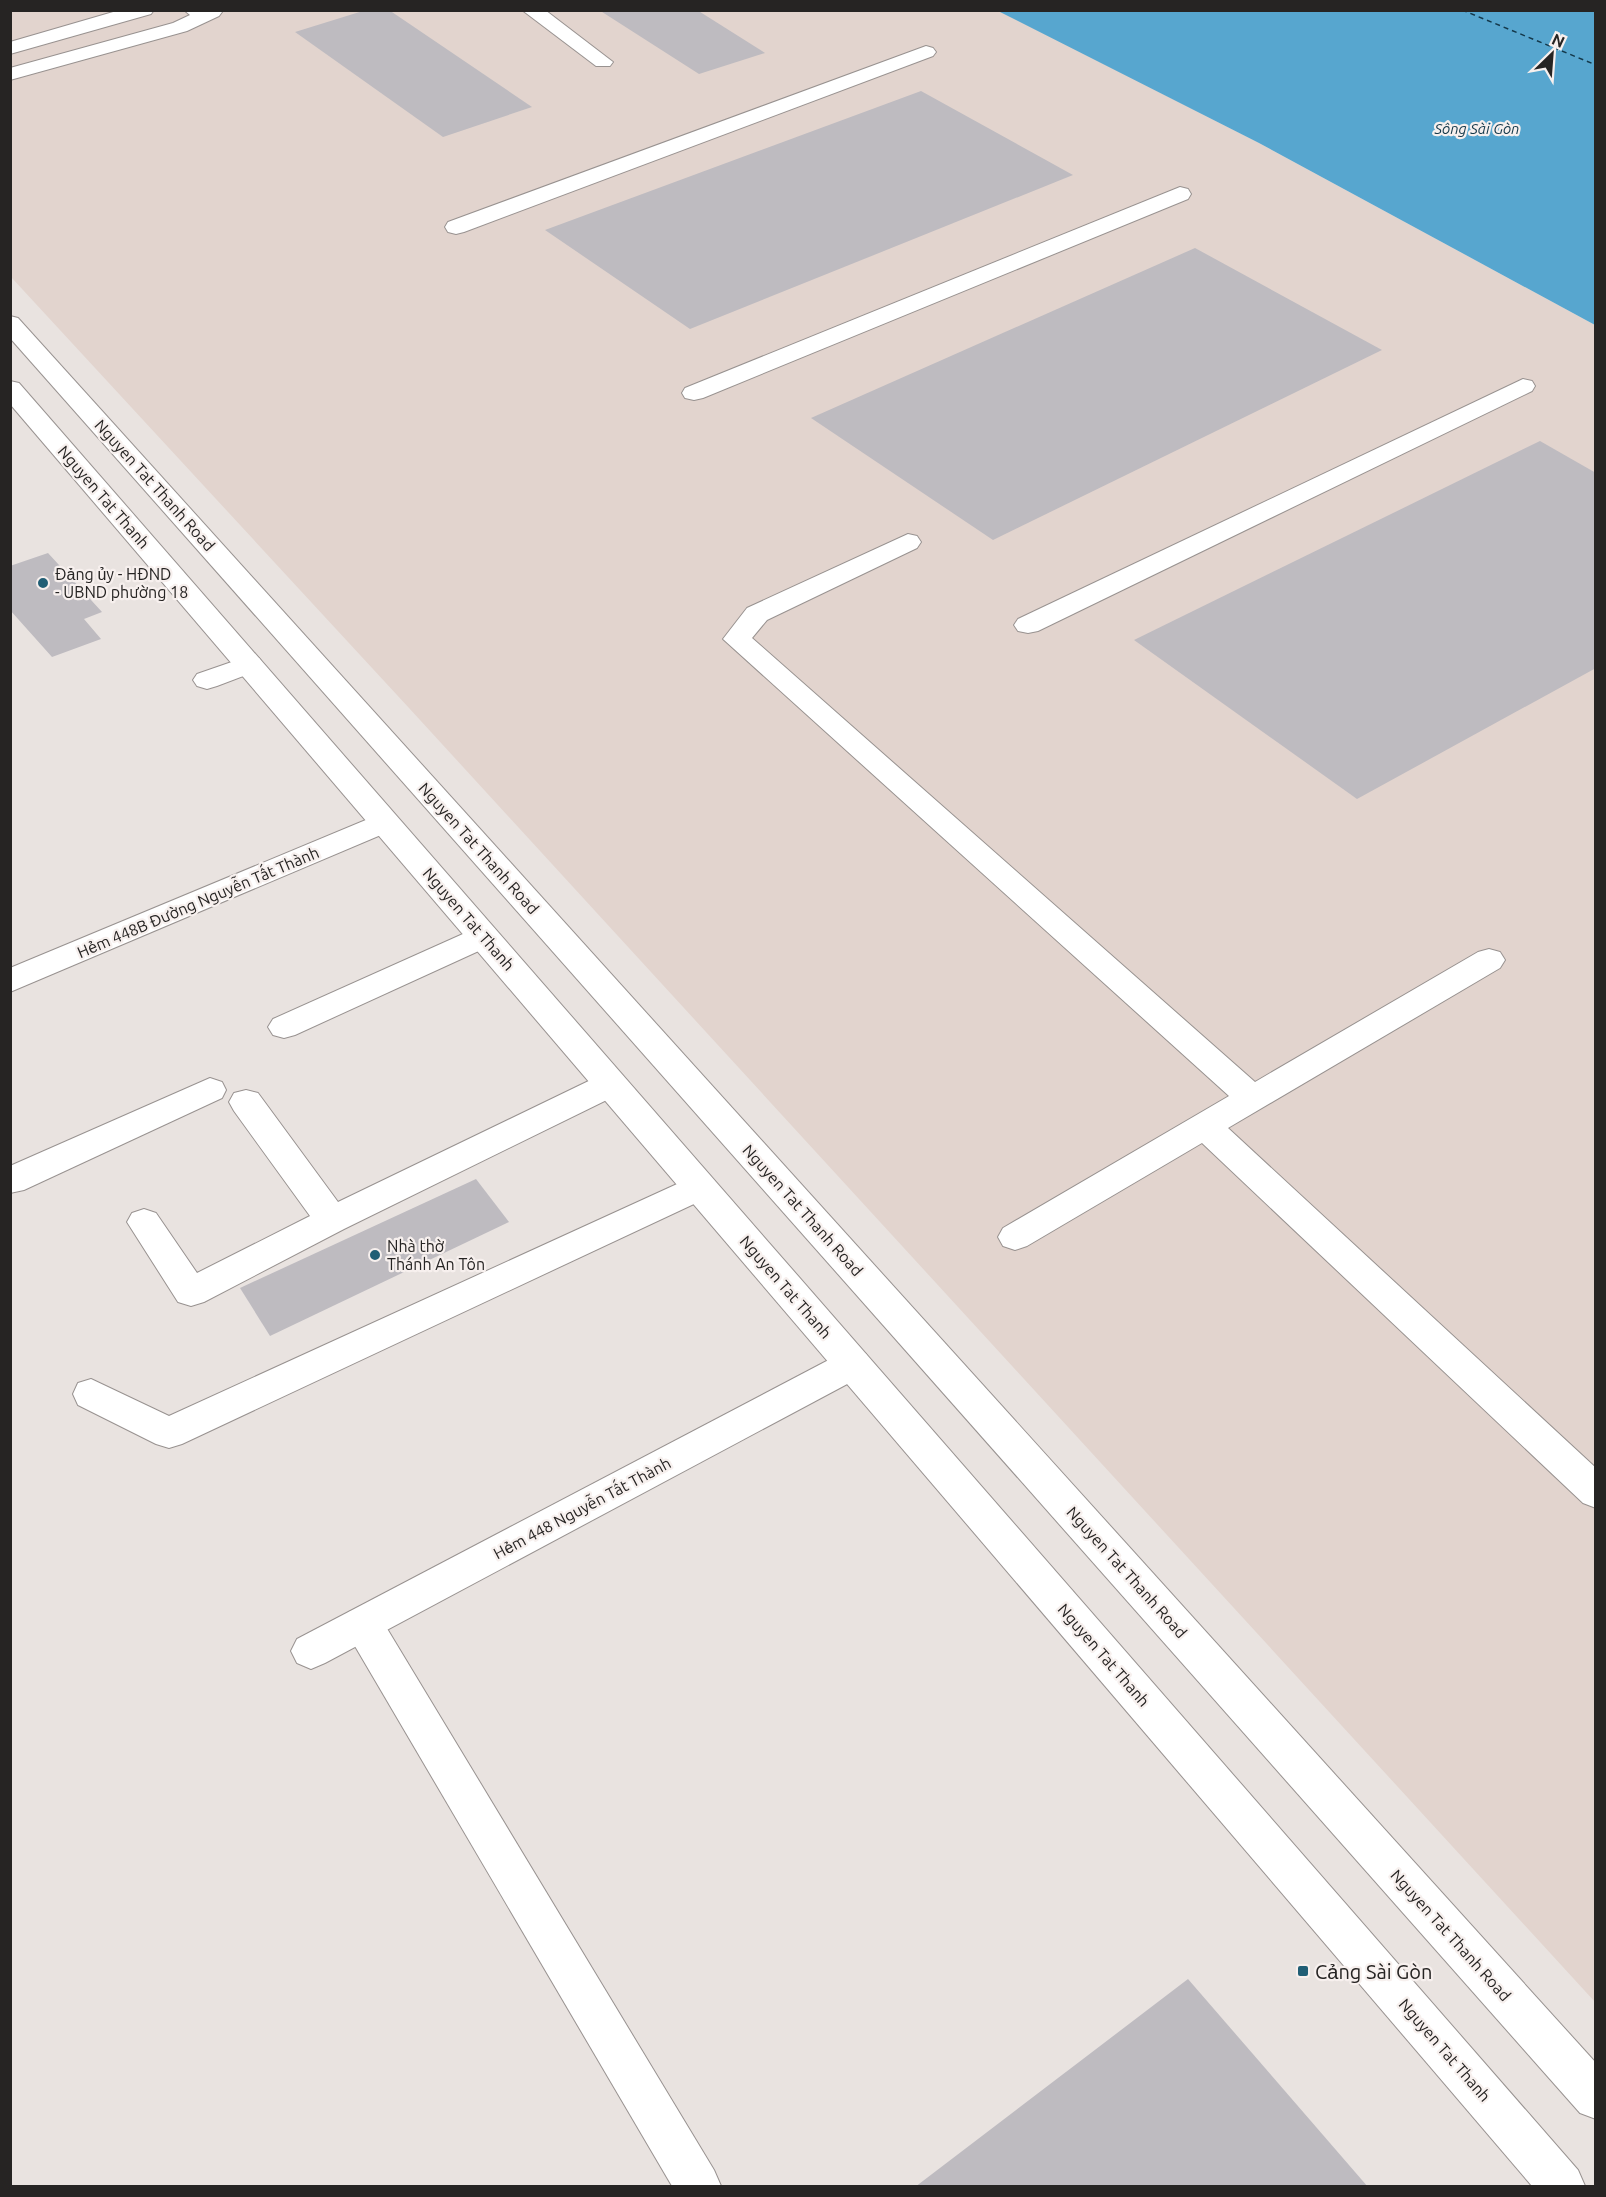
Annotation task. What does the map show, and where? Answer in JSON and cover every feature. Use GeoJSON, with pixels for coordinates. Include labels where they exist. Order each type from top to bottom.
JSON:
{"type":"FeatureCollection","features":[{"type":"Feature","properties":{"kind":"main road"},"geometry":{"type":"LineString","coordinates":[[10,48],[144,10]]}},
{"type":"Feature","properties":{"kind":"main road"},"geometry":{"type":"LineString","coordinates":[[532,10],[603,62]]}},
{"type":"Feature","properties":{"kind":"main road"},"geometry":{"type":"LineString","coordinates":[[10,74],[180,27],[207,11]]}},
{"type":"Feature","properties":{"kind":"main road"},"geometry":{"type":"LineString","coordinates":[[456,227],[926,52]]}},
{"type":"Feature","properties":{"kind":"main road"},"geometry":{"type":"LineString","coordinates":[[694,393],[1180,194]]}},
{"type":"Feature","properties":{"kind":"main road","name":"Nguyen Tat Thanh Road"},"geometry":{"type":"LineString","coordinates":[[10,323],[1596,2097]]}},
{"type":"Feature","properties":{"kind":"main road"},"geometry":{"type":"LineString","coordinates":[[1028,626],[1523,386]]}},
{"type":"Feature","properties":{"kind":"main road","name":"Nguyen Tat Thanh"},"geometry":{"type":"LineString","coordinates":[[10,388],[1562,2187]]}},
{"type":"Feature","properties":{"kind":"main road"},"geometry":{"type":"LineString","coordinates":[[908,542],[757,614],[737,639],[1252,1098]]}},
{"type":"Feature","properties":{"kind":"main road"},"geometry":{"type":"LineString","coordinates":[[207,680],[249,664]]}},
{"type":"Feature","properties":{"kind":"main road","name":"Hẻm 448B Đường Nguyễn Tất Thành"},"geometry":{"type":"LineString","coordinates":[[10,981],[386,822]]}},
{"type":"Feature","properties":{"kind":"main road"},"geometry":{"type":"LineString","coordinates":[[284,1027],[483,936]]}},
{"type":"Feature","properties":{"kind":"main road"},"geometry":{"type":"LineString","coordinates":[[1015,1237],[1489,960]]}},
{"type":"Feature","properties":{"kind":"main road"},"geometry":{"type":"LineString","coordinates":[[144,1222],[191,1292],[332,1220],[611,1084]]}},
{"type":"Feature","properties":{"kind":"main road"},"geometry":{"type":"LineString","coordinates":[[10,1179],[12,1181],[210,1090]]}},
{"type":"Feature","properties":{"kind":"main road"},"geometry":{"type":"LineString","coordinates":[[246,1102],[332,1220]]}},
{"type":"Feature","properties":{"kind":"main road"},"geometry":{"type":"LineString","coordinates":[[1205,1126],[1596,1492]]}},
{"type":"Feature","properties":{"kind":"main road"},"geometry":{"type":"LineString","coordinates":[[91,1394],[169,1433],[699,1187]]}},
{"type":"Feature","properties":{"kind":"main road","name":"Hẻm 448 Nguyễn Tất Thành"},"geometry":{"type":"LineString","coordinates":[[311,1651],[853,1364]]}},
{"type":"Feature","properties":{"kind":"main road"},"geometry":{"type":"LineString","coordinates":[[363,1624],[698,2187]]}},
{"type":"Feature","properties":{"kind":"shaded area"},"geometry":{"type":"Polygon","coordinates":[[[998,10],[1259,143],[1595,325],[1595,2002],[11,277],[11,11],[998,10]]]}},
{"type":"Feature","properties":{"kind":"water","name":"Sông Sài Gòn"},"geometry":{"type":"Polygon","coordinates":[[[998,11],[1595,11],[1595,325],[1259,143],[998,11]]]}},
{"type":"Feature","properties":{"kind":"building"},"geometry":{"type":"Polygon","coordinates":[[[366,10],[389,10],[532,107],[443,137],[295,32],[366,10]]]}},
{"type":"Feature","properties":{"kind":"building"},"geometry":{"type":"Polygon","coordinates":[[[599,10],[697,10],[765,53],[699,74],[599,10]]]}},
{"type":"Feature","properties":{"kind":"building"},"geometry":{"type":"Polygon","coordinates":[[[921,91],[1073,175],[690,329],[545,230],[921,91]]]}},
{"type":"Feature","properties":{"kind":"building"},"geometry":{"type":"Polygon","coordinates":[[[1195,248],[1382,350],[993,540],[811,418],[1195,248]]]}},
{"type":"Feature","properties":{"kind":"building"},"geometry":{"type":"Polygon","coordinates":[[[1540,441],[1596,473],[1596,668],[1357,799],[1134,640],[1540,441]]]}},
{"type":"Feature","properties":{"kind":"building","name":"Đảng ủy - HĐND - UBND phường 18"},"geometry":{"type":"Polygon","coordinates":[[[48,553],[102,612],[84,619],[101,639],[52,657],[10,610],[10,566],[48,553]]]}},
{"type":"Feature","properties":{"kind":"building","name":"Nhà thờ Thánh An Tôn"},"geometry":{"type":"Polygon","coordinates":[[[476,1179],[509,1222],[270,1336],[240,1288],[476,1179]]]}},
{"type":"Feature","properties":{"kind":"building"},"geometry":{"type":"Polygon","coordinates":[[[1188,1979],[1368,2187],[915,2187],[1188,1979]]]}},
{"type":"Feature","properties":{"kind":"ferry route"},"geometry":{"type":"LineString","coordinates":[[1462,10],[1596,65]]}},
{"type":"Feature","properties":{"kind":"place","name":"Đảng ủy - HĐND - UBND phường 18"},"geometry":{"type":"Point","coordinates":[43,583]}},
{"type":"Feature","properties":{"kind":"place","name":"Nhà thờ Thánh An Tôn"},"geometry":{"type":"Point","coordinates":[375,1255]}},
{"type":"Feature","properties":{"kind":"place","name":"Cảng Sài Gòn"},"geometry":{"type":"Point","coordinates":[1303,1971]}}]}
